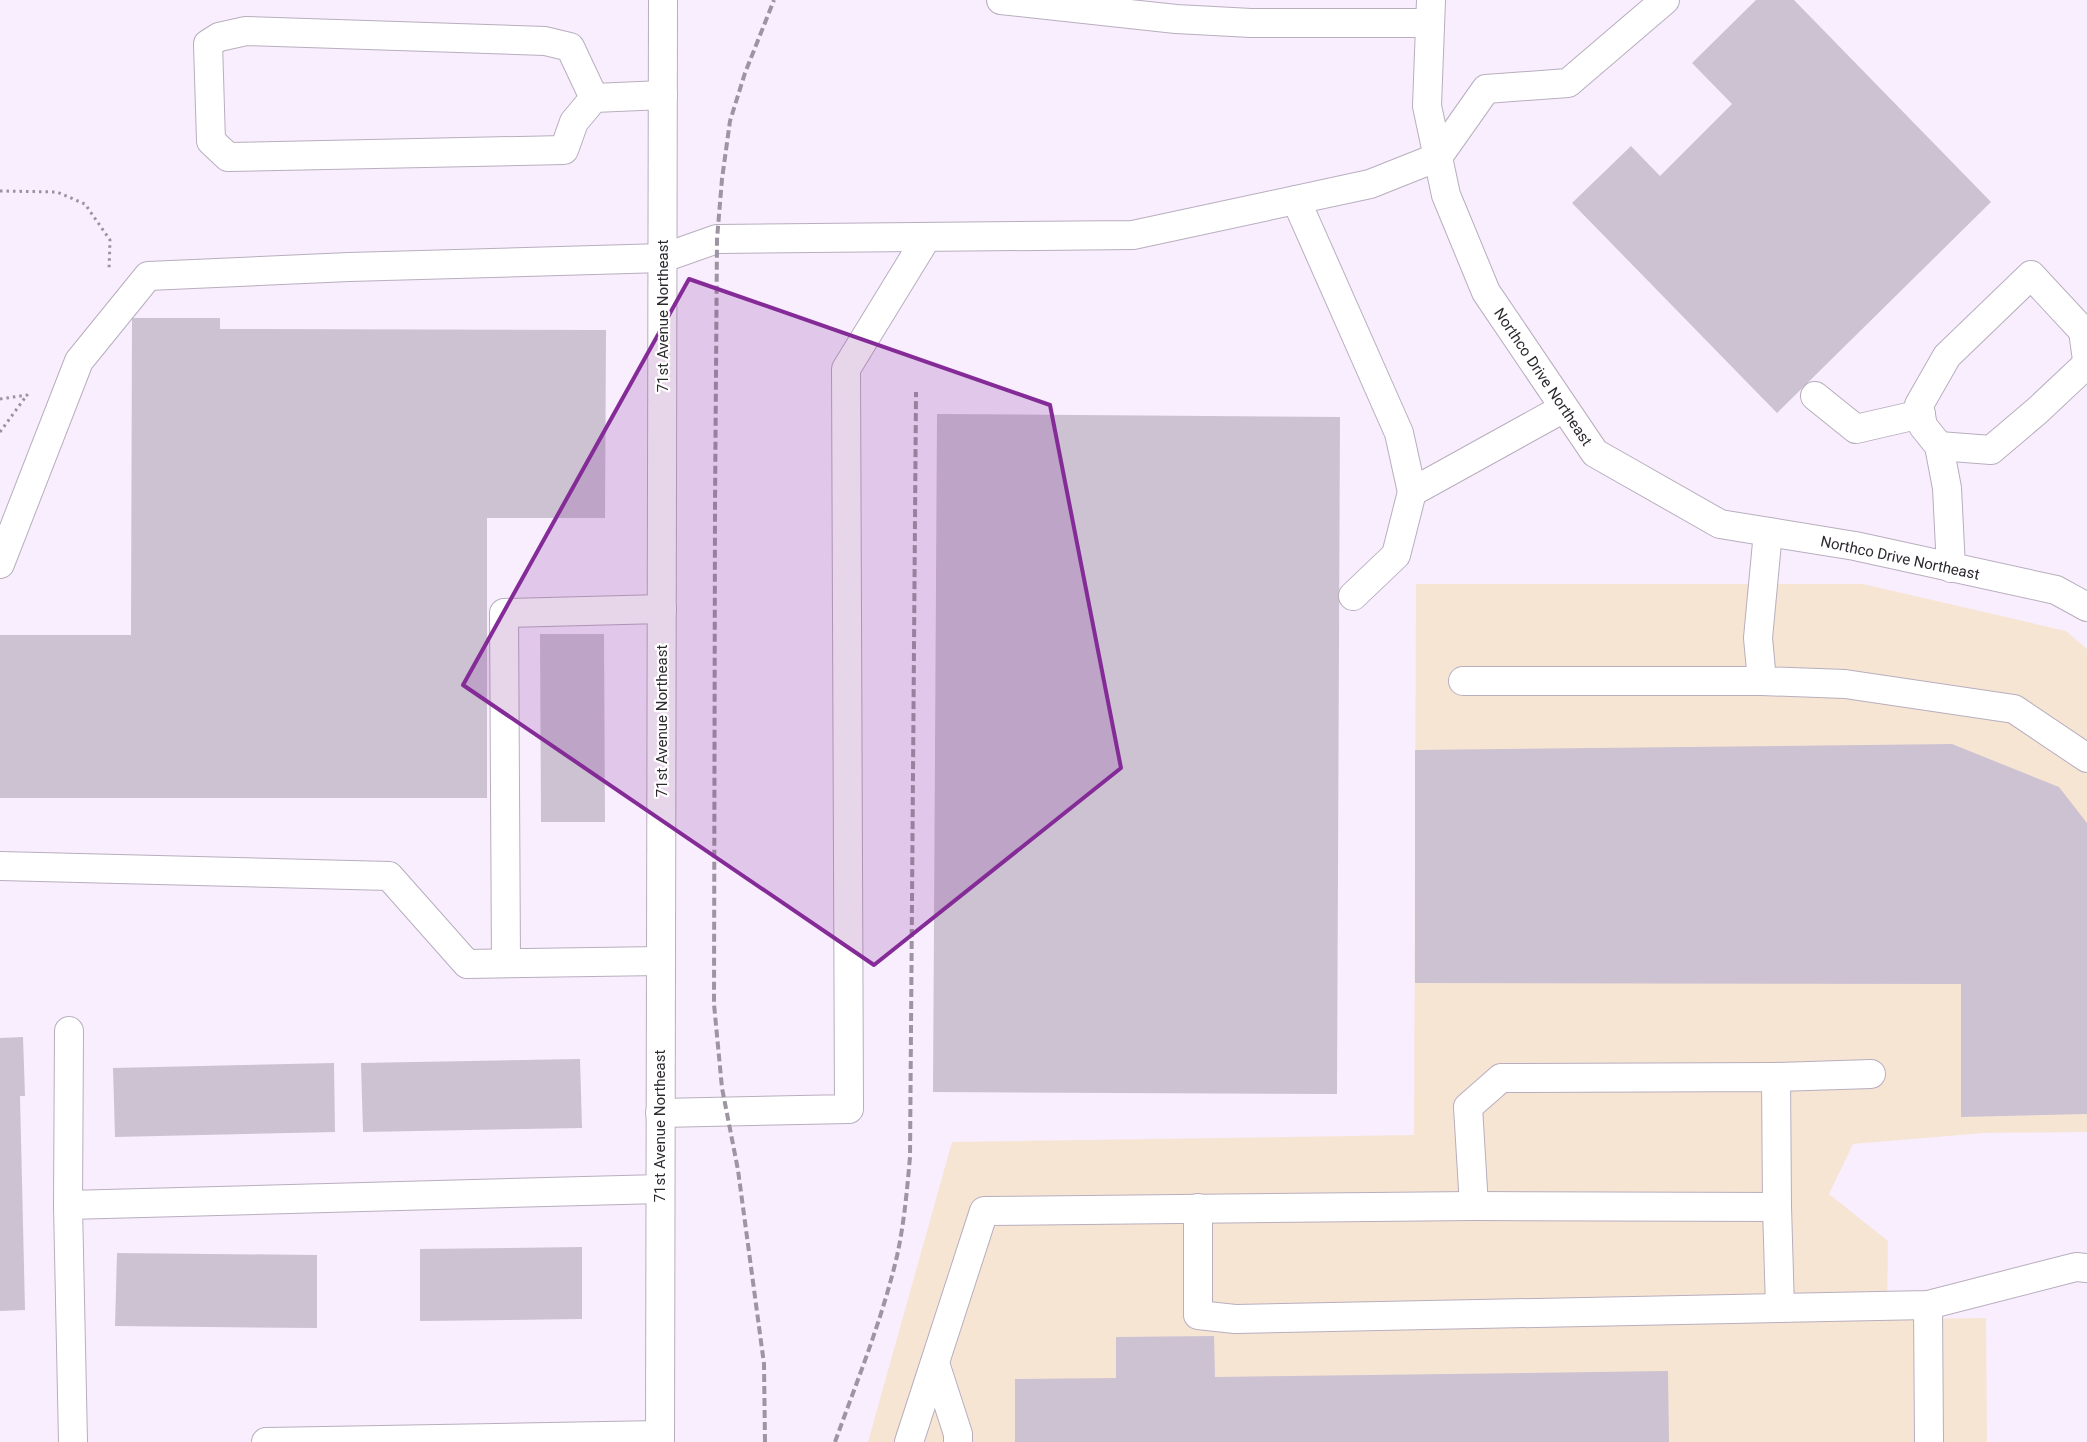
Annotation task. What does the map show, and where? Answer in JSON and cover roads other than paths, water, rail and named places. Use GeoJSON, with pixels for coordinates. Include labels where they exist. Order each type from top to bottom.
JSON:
{"type":"FeatureCollection","features":[{"type":"Feature","properties":{"kind":"street","name":"71st Avenue Northeast"},"geometry":{"type":"LineString","coordinates":[[660,1438],[664,0]]}},
{"type":"Feature","properties":{"kind":"street"},"geometry":{"type":"LineString","coordinates":[[1001,0],[1176,20],[1251,23],[1431,12]]}},
{"type":"Feature","properties":{"kind":"street"},"geometry":{"type":"LineString","coordinates":[[0,564],[79,361],[148,276],[348,266],[663,258],[717,239],[1133,235],[1370,184],[1438,158],[1486,89],[1568,83],[1665,0]]}},
{"type":"Feature","properties":{"kind":"street","name":"Northco Drive Northeast"},"geometry":{"type":"LineString","coordinates":[[1431,12],[1427,106],[1446,195],[1486,292],[1595,453],[1720,524],[1855,546],[2056,590],[2087,607]]}},
{"type":"Feature","properties":{"kind":"street"},"geometry":{"type":"LineString","coordinates":[[594,98],[570,47],[544,42],[246,31],[219,37],[208,44],[211,141],[228,157],[564,150],[574,122],[594,98],[663,95]]}},
{"type":"Feature","properties":{"kind":"street"},"geometry":{"type":"LineString","coordinates":[[1296,200],[1399,434],[1412,492],[1396,555],[1352,596]]}},
{"type":"Feature","properties":{"kind":"street"},"geometry":{"type":"LineString","coordinates":[[660,1113],[849,1109],[846,369],[927,237]]}},
{"type":"Feature","properties":{"kind":"street"},"geometry":{"type":"LineString","coordinates":[[1940,446],[1991,450],[2038,411],[2087,362],[2083,331],[2031,275],[1947,356],[1919,404],[1923,426],[1940,446],[1947,488],[1951,568]]}},
{"type":"Feature","properties":{"kind":"street"},"geometry":{"type":"LineString","coordinates":[[1815,396],[1856,429],[1921,414]]}},
{"type":"Feature","properties":{"kind":"street"},"geometry":{"type":"LineString","coordinates":[[1412,492],[1564,408]]}},
{"type":"Feature","properties":{"kind":"street"},"geometry":{"type":"LineString","coordinates":[[1762,680],[1758,638],[1768,532]]}},
{"type":"Feature","properties":{"kind":"street"},"geometry":{"type":"LineString","coordinates":[[506,963],[504,613],[662,609]]}},
{"type":"Feature","properties":{"kind":"street"},"geometry":{"type":"LineString","coordinates":[[1463,680],[1762,680],[1845,684],[2014,709],[2087,758]]}},
{"type":"Feature","properties":{"kind":"street"},"geometry":{"type":"LineString","coordinates":[[0,866],[389,876],[467,964],[661,961]]}},
{"type":"Feature","properties":{"kind":"street"},"geometry":{"type":"LineString","coordinates":[[69,1031],[68,1205],[73,1442]]}},
{"type":"Feature","properties":{"kind":"street"},"geometry":{"type":"LineString","coordinates":[[1474,1206],[1468,1107],[1501,1078],[1776,1077],[1871,1074]]}},
{"type":"Feature","properties":{"kind":"street"},"geometry":{"type":"LineString","coordinates":[[1776,1077],[1780,1308]]}},
{"type":"Feature","properties":{"kind":"street"},"geometry":{"type":"LineString","coordinates":[[68,1205],[660,1189]]}},
{"type":"Feature","properties":{"kind":"street"},"geometry":{"type":"LineString","coordinates":[[909,1442],[984,1210],[1474,1206],[1778,1207]]}},
{"type":"Feature","properties":{"kind":"street"},"geometry":{"type":"LineString","coordinates":[[1198,1208],[1198,1315],[1235,1319],[1928,1305],[2076,1268],[2087,1268]]}},
{"type":"Feature","properties":{"kind":"street"},"geometry":{"type":"LineString","coordinates":[[1928,1305],[1929,1442]]}},
{"type":"Feature","properties":{"kind":"street"},"geometry":{"type":"LineString","coordinates":[[935,1363],[958,1434],[958,1442]]}},
{"type":"Feature","properties":{"kind":"street"},"geometry":{"type":"LineString","coordinates":[[266,1442],[660,1438]]}},
{"type":"Feature","properties":{"kind":"railway"},"geometry":{"type":"LineString","coordinates":[[765,1442],[764,1364],[738,1170],[722,1088],[714,1004],[715,505],[717,239],[722,179],[730,121],[745,73],[774,0]]}},
{"type":"Feature","properties":{"kind":"railway"},"geometry":{"type":"LineString","coordinates":[[835,1442],[869,1350],[891,1280],[902,1232],[910,1157],[916,392]]}}]}
